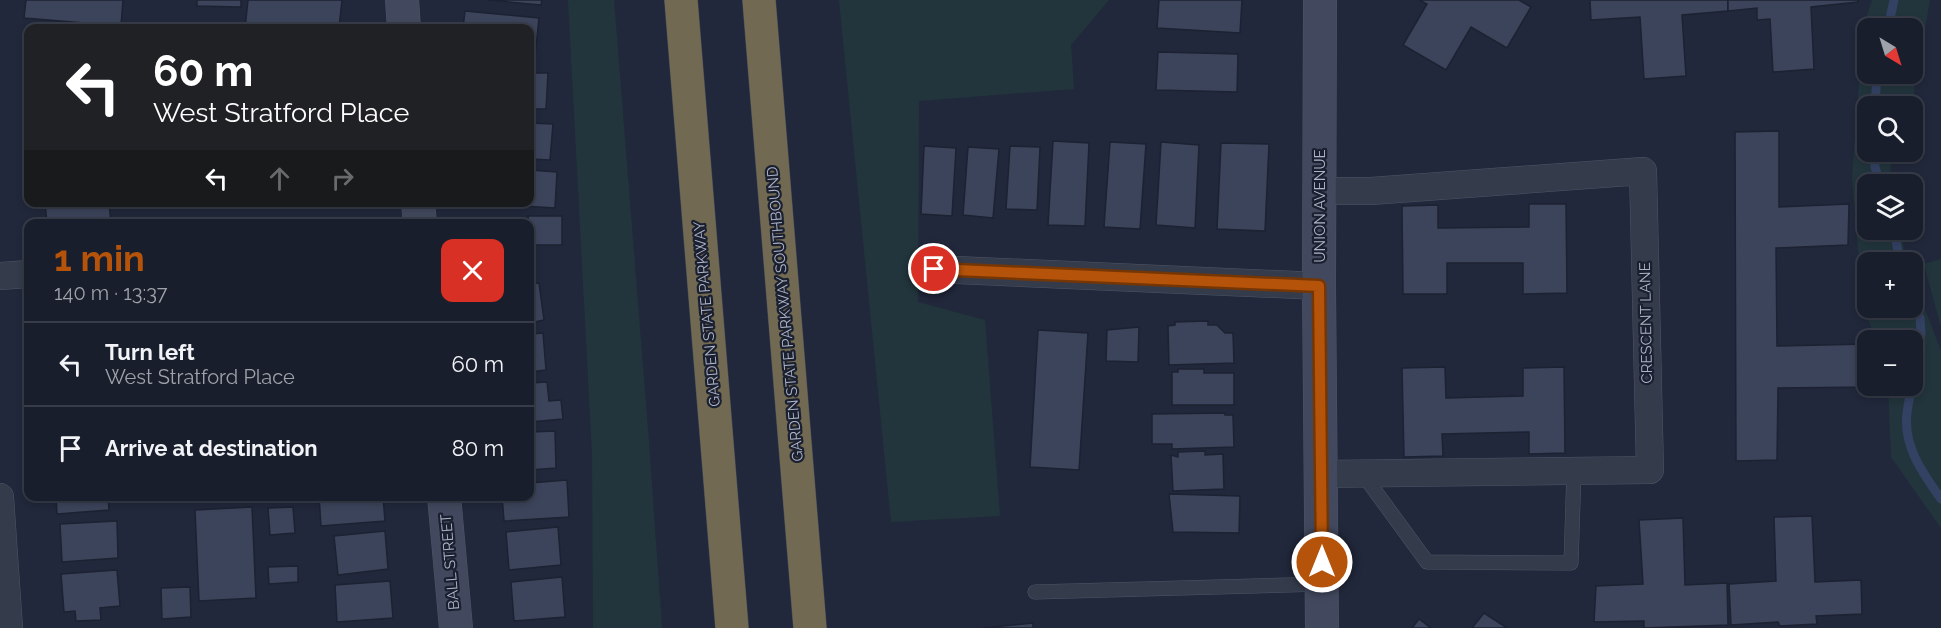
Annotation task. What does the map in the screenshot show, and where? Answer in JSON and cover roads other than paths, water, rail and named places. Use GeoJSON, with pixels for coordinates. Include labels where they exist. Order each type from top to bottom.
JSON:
{"type":"FeatureCollection","features":[{"type":"Feature","properties":{"kind":"highway","name":"GARDEN STATE PARKWAY"},"geometry":{"type":"LineString","coordinates":[[681,0],[732,628]]}},
{"type":"Feature","properties":{"kind":"highway","name":"GARDEN STATE PARKWAY SOUTHBOUND"},"geometry":{"type":"LineString","coordinates":[[759,0],[810,628]]}},
{"type":"Feature","properties":{"kind":"main road"},"geometry":{"type":"LineString","coordinates":[[402,0],[404,24]]}},
{"type":"Feature","properties":{"kind":"main road","name":"UNION AVENUE"},"geometry":{"type":"LineString","coordinates":[[1320,0],[1319,286],[1322,628]]}},
{"type":"Feature","properties":{"kind":"main road","name":"BALL STREET"},"geometry":{"type":"LineString","coordinates":[[444,501],[456,628]]}},
{"type":"Feature","properties":{"kind":"street","name":"CRESCENT LANE"},"geometry":{"type":"LineString","coordinates":[[1320,191],[1371,191],[1643,171],[1650,470],[1321,474]]}},
{"type":"Feature","properties":{"kind":"street"},"geometry":{"type":"LineString","coordinates":[[934,269],[1319,286]]}},
{"type":"Feature","properties":{"kind":"street"},"geometry":{"type":"LineString","coordinates":[[0,276],[24,274]]}},
{"type":"Feature","properties":{"kind":"street"},"geometry":{"type":"LineString","coordinates":[[0,497],[9,628]]}},
{"type":"Feature","properties":{"kind":"lane"},"geometry":{"type":"LineString","coordinates":[[1362,473],[1426,562],[1571,563],[1574,471]]}},
{"type":"Feature","properties":{"kind":"lane"},"geometry":{"type":"LineString","coordinates":[[1035,592],[1322,584]]}},
{"type":"Feature","properties":{"kind":"waterway"},"geometry":{"type":"LineString","coordinates":[[1890,18],[1894,0]]}},
{"type":"Feature","properties":{"kind":"waterway"},"geometry":{"type":"LineString","coordinates":[[1876,84],[1876,96]]}},
{"type":"Feature","properties":{"kind":"waterway"},"geometry":{"type":"LineString","coordinates":[[1875,162],[1877,174]]}},
{"type":"Feature","properties":{"kind":"waterway"},"geometry":{"type":"LineString","coordinates":[[1896,240],[1898,252]]}},
{"type":"Feature","properties":{"kind":"waterway"},"geometry":{"type":"LineString","coordinates":[[1920,318],[1921,330]]}},
{"type":"Feature","properties":{"kind":"waterway"},"geometry":{"type":"LineString","coordinates":[[1910,396],[1907,425],[1911,448],[1941,499]]}}]}
